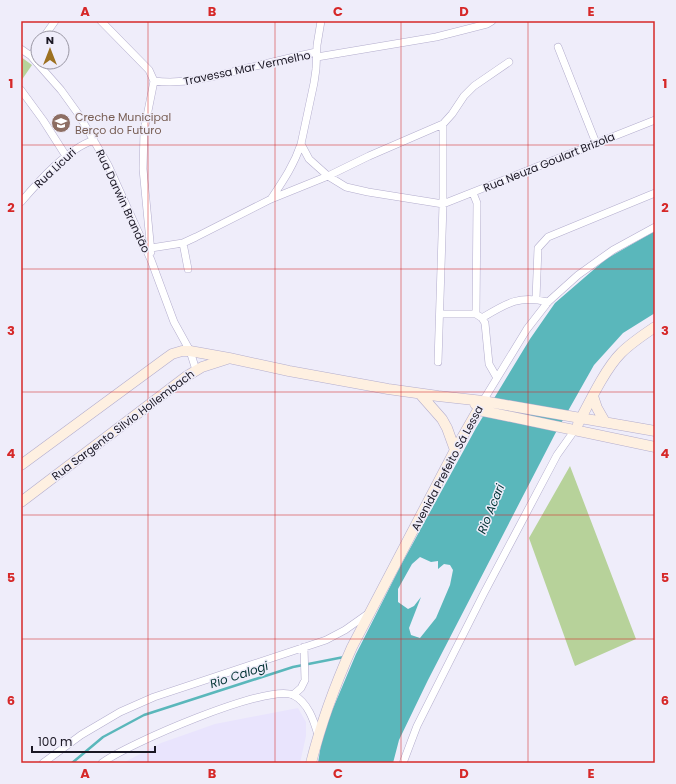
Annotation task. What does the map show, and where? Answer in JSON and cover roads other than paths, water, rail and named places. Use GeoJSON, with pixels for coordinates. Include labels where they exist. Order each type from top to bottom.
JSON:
{"type":"FeatureCollection","features":[{"type":"Feature","properties":{"kind":"main road"},"geometry":{"type":"LineString","coordinates":[[570,430],[576,418],[593,396],[610,366],[634,341],[655,327]]}},
{"type":"Feature","properties":{"kind":"main road","name":"Rua Sargento Silvio Hollembach"},"geometry":{"type":"LineString","coordinates":[[21,465],[165,358],[182,351],[229,358],[289,371],[420,394],[471,400],[483,405],[570,430],[655,447]]}},
{"type":"Feature","properties":{"kind":"main road","name":"Rua Sargento Silvio Hollembach"},"geometry":{"type":"LineString","coordinates":[[21,502],[196,370],[229,358]]}},
{"type":"Feature","properties":{"kind":"main road"},"geometry":{"type":"LineString","coordinates":[[420,394],[442,419],[455,450]]}},
{"type":"Feature","properties":{"kind":"main road"},"geometry":{"type":"LineString","coordinates":[[593,396],[604,422]]}},
{"type":"Feature","properties":{"kind":"main road"},"geometry":{"type":"LineString","coordinates":[[483,405],[604,422],[655,431]]}},
{"type":"Feature","properties":{"kind":"main road","name":"Avenida Prefeito Sá Lessa"},"geometry":{"type":"LineString","coordinates":[[311,763],[318,735],[352,647],[455,450],[483,405]]}},
{"type":"Feature","properties":{"kind":"street"},"geometry":{"type":"LineString","coordinates":[[49,30],[55,21]]}},
{"type":"Feature","properties":{"kind":"street"},"geometry":{"type":"LineString","coordinates":[[101,21],[149,70],[154,82],[144,131],[143,169],[151,260]]}},
{"type":"Feature","properties":{"kind":"street"},"geometry":{"type":"LineString","coordinates":[[271,199],[298,155],[314,83],[321,21]]}},
{"type":"Feature","properties":{"kind":"street","name":"Travessa Mar Vermelho"},"geometry":{"type":"LineString","coordinates":[[154,82],[182,83],[316,55],[436,37],[486,24],[492,21]]}},
{"type":"Feature","properties":{"kind":"street"},"geometry":{"type":"LineString","coordinates":[[558,47],[596,143]]}},
{"type":"Feature","properties":{"kind":"street","name":"Rua Darwin Brandão"},"geometry":{"type":"LineString","coordinates":[[21,49],[30,55]]}},
{"type":"Feature","properties":{"kind":"street"},"geometry":{"type":"LineString","coordinates":[[151,248],[183,243],[271,199],[328,176],[442,124],[452,114],[464,96],[474,86],[509,62]]}},
{"type":"Feature","properties":{"kind":"street","name":"Rua Darwin Brandão"},"geometry":{"type":"LineString","coordinates":[[43,70],[61,90],[94,140],[123,196],[151,260],[174,322],[190,351],[196,370]]}},
{"type":"Feature","properties":{"kind":"street"},"geometry":{"type":"LineString","coordinates":[[21,90],[43,120],[66,156]]}},
{"type":"Feature","properties":{"kind":"street","name":"Rua Neuza Goulart Brizola"},"geometry":{"type":"LineString","coordinates":[[443,204],[655,120]]}},
{"type":"Feature","properties":{"kind":"street"},"geometry":{"type":"LineString","coordinates":[[438,362],[443,204],[442,124]]}},
{"type":"Feature","properties":{"kind":"street","name":"Rua Licuri"},"geometry":{"type":"LineString","coordinates":[[21,202],[66,156],[78,147],[94,140]]}},
{"type":"Feature","properties":{"kind":"street"},"geometry":{"type":"LineString","coordinates":[[301,144],[309,159],[328,176],[346,187],[443,204]]}},
{"type":"Feature","properties":{"kind":"street"},"geometry":{"type":"LineString","coordinates":[[473,193],[477,203],[479,316],[484,323],[489,364],[497,378]]}},
{"type":"Feature","properties":{"kind":"street"},"geometry":{"type":"LineString","coordinates":[[536,299],[538,248],[548,237],[655,193]]}},
{"type":"Feature","properties":{"kind":"street","name":"Avenida Prefeito Sá Lessa"},"geometry":{"type":"LineString","coordinates":[[483,405],[497,378],[527,329],[548,302],[578,275],[614,250],[655,227]]}},
{"type":"Feature","properties":{"kind":"street"},"geometry":{"type":"LineString","coordinates":[[183,243],[188,270]]}},
{"type":"Feature","properties":{"kind":"street"},"geometry":{"type":"LineString","coordinates":[[440,314],[479,316],[514,301],[536,299],[548,302]]}},
{"type":"Feature","properties":{"kind":"street"},"geometry":{"type":"LineString","coordinates":[[403,763],[417,726],[470,620],[570,430]]}},
{"type":"Feature","properties":{"kind":"street"},"geometry":{"type":"LineString","coordinates":[[43,763],[80,735],[120,712],[147,700],[337,635],[371,611]]}},
{"type":"Feature","properties":{"kind":"street"},"geometry":{"type":"LineString","coordinates":[[293,695],[304,684],[304,647]]}},
{"type":"Feature","properties":{"kind":"street"},"geometry":{"type":"LineString","coordinates":[[102,763],[134,744],[239,702],[285,693],[293,695],[302,702],[309,711],[315,723],[318,735]]}},
{"type":"Feature","properties":{"kind":"water","name":"Rio Acari"},"geometry":{"type":"Polygon","coordinates":[[[655,231],[655,313],[623,333],[594,365],[555,434],[428,680],[399,740],[393,763],[318,763],[323,732],[356,654],[401,565],[476,428],[530,339],[555,303],[606,259],[655,231]],[[420,557],[412,564],[398,589],[398,602],[408,609],[414,606],[421,597],[409,628],[411,635],[420,638],[436,618],[450,585],[453,570],[450,565],[444,564],[438,569],[438,561],[431,562],[420,557]]]}},
{"type":"Feature","properties":{"kind":"waterway","name":"Rio Calogi"},"geometry":{"type":"LineString","coordinates":[[72,763],[103,737],[144,715],[293,667],[344,657]]}},
{"type":"Feature","properties":{"kind":"place","name":"Creche Municipal Berço do Futuro"},"geometry":{"type":"Point","coordinates":[61,123]}}]}
